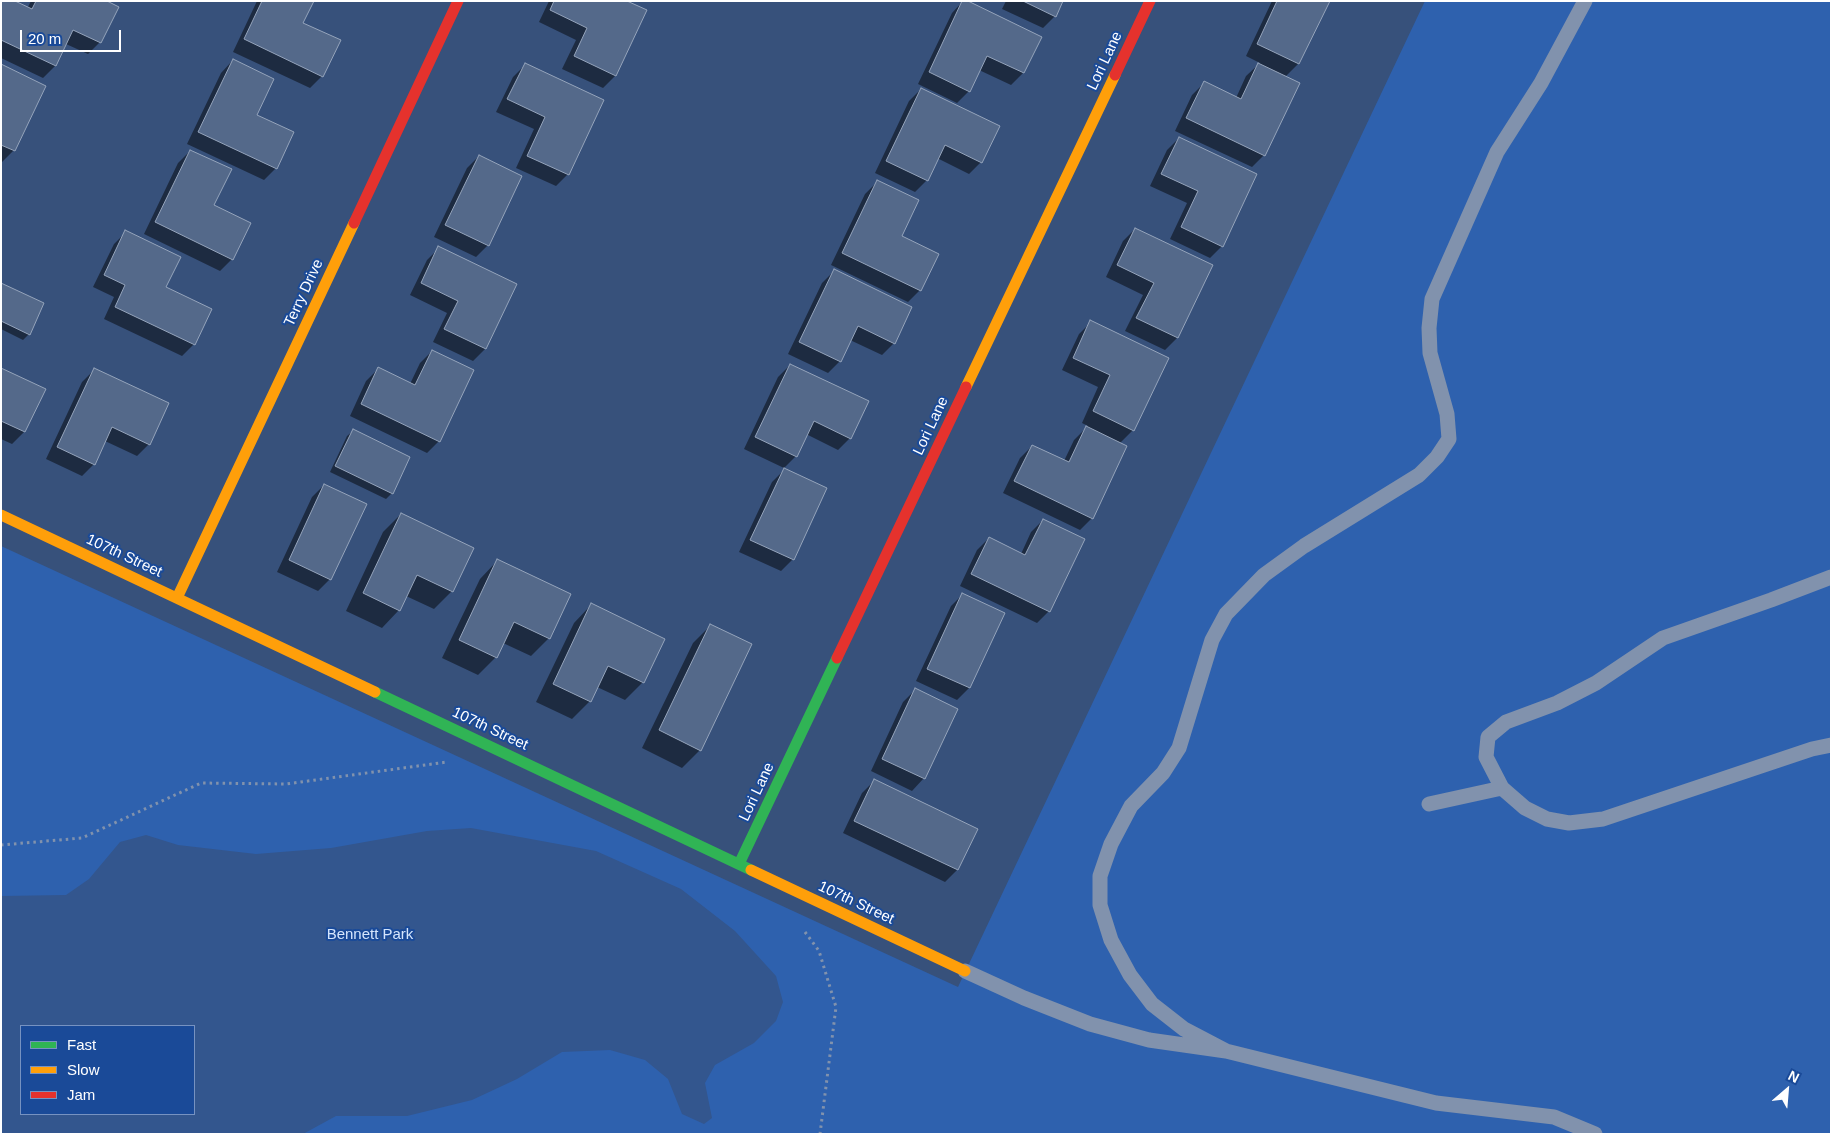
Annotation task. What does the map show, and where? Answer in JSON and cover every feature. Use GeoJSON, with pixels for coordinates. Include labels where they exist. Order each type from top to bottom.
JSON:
{"type":"FeatureCollection","features":[{"type":"Feature","properties":{"kind":"street","name":"Terry Drive"},"geometry":{"type":"LineString","coordinates":[[177,598],[458,1]]}},
{"type":"Feature","properties":{"kind":"street","name":"Lori Lane"},"geometry":{"type":"LineString","coordinates":[[739,864],[1150,1]]}},
{"type":"Feature","properties":{"kind":"street","name":"107th Street"},"geometry":{"type":"LineString","coordinates":[[1,515],[965,971]]}},
{"type":"Feature","properties":{"kind":"lane"},"geometry":{"type":"LineString","coordinates":[[1226,1051],[1184,1029],[1152,1004],[1130,975],[1111,940],[1100,905],[1100,876],[1111,844],[1131,806],[1163,773],[1179,748],[1212,640],[1226,614],[1264,575],[1304,546],[1419,474],[1437,457],[1449,439],[1447,414],[1430,353],[1429,328],[1432,300],[1497,152],[1541,83],[1584,1]]}},
{"type":"Feature","properties":{"kind":"lane"},"geometry":{"type":"LineString","coordinates":[[1831,576],[1771,600],[1663,638],[1596,683],[1557,703],[1506,722],[1488,737],[1486,757],[1502,788],[1525,808],[1547,820],[1569,823],[1595,820],[1812,749],[1831,746]]}},
{"type":"Feature","properties":{"kind":"lane"},"geometry":{"type":"LineString","coordinates":[[1429,804],[1502,788]]}},
{"type":"Feature","properties":{"kind":"lane"},"geometry":{"type":"LineString","coordinates":[[965,971],[1024,998],[1090,1024],[1149,1040],[1226,1051],[1436,1103],[1554,1117],[1595,1134]]}},
{"type":"Feature","properties":{"kind":"path"},"geometry":{"type":"LineString","coordinates":[[1,845],[82,838],[201,783],[286,784],[449,762]]}},
{"type":"Feature","properties":{"kind":"path"},"geometry":{"type":"LineString","coordinates":[[802,928],[819,951],[836,1007],[820,1134]]}},
{"type":"Feature","properties":{"kind":"green space","name":"Bennett Park"},"geometry":{"type":"Polygon","coordinates":[[[1425,1],[1831,1],[1831,1134],[1,1134],[1,546],[958,987],[1425,1]]]}},
{"type":"Feature","properties":{"kind":"shaded area"},"geometry":{"type":"Polygon","coordinates":[[[471,828],[596,851],[681,889],[735,931],[776,976],[783,1002],[776,1021],[754,1043],[715,1065],[705,1083],[712,1118],[704,1124],[682,1114],[668,1079],[645,1060],[610,1050],[562,1052],[517,1079],[472,1100],[407,1116],[336,1116],[303,1134],[1,1134],[1,896],[66,895],[89,879],[120,842],[146,835],[178,845],[256,854],[331,848],[427,831],[471,828]]]}},
{"type":"Feature","properties":{"kind":"building"},"geometry":{"type":"Polygon","coordinates":[[[1,1],[15,1],[32,9],[36,1],[107,1],[119,7],[101,43],[73,30],[56,66],[1,40],[1,1]]]}},
{"type":"Feature","properties":{"kind":"building"},"geometry":{"type":"Polygon","coordinates":[[[262,1],[314,1],[303,23],[341,40],[323,77],[244,39],[262,1]]]}},
{"type":"Feature","properties":{"kind":"building"},"geometry":{"type":"Polygon","coordinates":[[[554,1],[627,1],[647,10],[616,76],[574,56],[587,28],[550,10],[554,1]]]}},
{"type":"Feature","properties":{"kind":"building"},"geometry":{"type":"Polygon","coordinates":[[[962,1],[968,1],[1042,37],[1024,73],[987,56],[970,92],[929,72],[962,1]]]}},
{"type":"Feature","properties":{"kind":"building"},"geometry":{"type":"Polygon","coordinates":[[[1023,1],[1063,1],[1056,17],[1023,1]]]}},
{"type":"Feature","properties":{"kind":"building"},"geometry":{"type":"Polygon","coordinates":[[[1277,1],[1330,1],[1299,64],[1257,44],[1277,1]]]}},
{"type":"Feature","properties":{"kind":"building"},"geometry":{"type":"Polygon","coordinates":[[[233,59],[274,79],[257,115],[294,132],[277,169],[198,132],[233,59]]]}},
{"type":"Feature","properties":{"kind":"building"},"geometry":{"type":"Polygon","coordinates":[[[525,63],[604,100],[569,175],[527,156],[545,117],[507,99],[525,63]]]}},
{"type":"Feature","properties":{"kind":"building"},"geometry":{"type":"Polygon","coordinates":[[[1258,63],[1300,83],[1265,156],[1186,118],[1204,81],[1241,99],[1258,63]]]}},
{"type":"Feature","properties":{"kind":"building"},"geometry":{"type":"Polygon","coordinates":[[[1,64],[46,86],[15,151],[1,145],[1,64]]]}},
{"type":"Feature","properties":{"kind":"building"},"geometry":{"type":"Polygon","coordinates":[[[921,88],[1000,126],[982,163],[945,145],[928,181],[886,161],[921,88]]]}},
{"type":"Feature","properties":{"kind":"building"},"geometry":{"type":"Polygon","coordinates":[[[1179,137],[1257,174],[1223,247],[1181,227],[1198,191],[1161,174],[1179,137]]]}},
{"type":"Feature","properties":{"kind":"building"},"geometry":{"type":"Polygon","coordinates":[[[190,150],[232,169],[214,205],[251,223],[233,260],[155,222],[190,150]]]}},
{"type":"Feature","properties":{"kind":"building"},"geometry":{"type":"Polygon","coordinates":[[[479,155],[522,176],[489,246],[445,225],[479,155]]]}},
{"type":"Feature","properties":{"kind":"building"},"geometry":{"type":"Polygon","coordinates":[[[877,180],[919,200],[902,236],[939,254],[921,291],[842,253],[877,180]]]}},
{"type":"Feature","properties":{"kind":"building"},"geometry":{"type":"Polygon","coordinates":[[[1135,228],[1213,265],[1178,338],[1136,318],[1154,283],[1117,265],[1135,228]]]}},
{"type":"Feature","properties":{"kind":"building"},"geometry":{"type":"Polygon","coordinates":[[[125,230],[181,257],[166,287],[212,309],[195,345],[115,307],[125,285],[104,275],[125,230]]]}},
{"type":"Feature","properties":{"kind":"building"},"geometry":{"type":"Polygon","coordinates":[[[438,246],[517,284],[486,349],[444,329],[458,301],[421,283],[438,246]]]}},
{"type":"Feature","properties":{"kind":"building"},"geometry":{"type":"Polygon","coordinates":[[[834,269],[912,307],[895,344],[858,326],[841,362],[799,342],[834,269]]]}},
{"type":"Feature","properties":{"kind":"building"},"geometry":{"type":"Polygon","coordinates":[[[1,283],[44,303],[30,335],[1,321],[1,283]]]}},
{"type":"Feature","properties":{"kind":"building"},"geometry":{"type":"Polygon","coordinates":[[[1090,320],[1169,358],[1134,431],[1093,411],[1110,375],[1073,358],[1090,320]]]}},
{"type":"Feature","properties":{"kind":"building"},"geometry":{"type":"Polygon","coordinates":[[[432,350],[474,370],[440,442],[361,404],[378,367],[415,385],[432,350]]]}},
{"type":"Feature","properties":{"kind":"building"},"geometry":{"type":"Polygon","coordinates":[[[790,364],[869,401],[851,439],[814,421],[797,457],[755,437],[790,364]]]}},
{"type":"Feature","properties":{"kind":"building"},"geometry":{"type":"Polygon","coordinates":[[[1,368],[46,389],[25,432],[1,421],[1,368]]]}},
{"type":"Feature","properties":{"kind":"building"},"geometry":{"type":"Polygon","coordinates":[[[94,368],[169,403],[150,445],[112,427],[95,465],[57,447],[94,368]]]}},
{"type":"Feature","properties":{"kind":"building"},"geometry":{"type":"Polygon","coordinates":[[[1086,426],[1127,446],[1093,519],[1014,481],[1032,445],[1069,462],[1086,426]]]}},
{"type":"Feature","properties":{"kind":"building"},"geometry":{"type":"Polygon","coordinates":[[[353,429],[410,457],[393,494],[335,466],[353,429]]]}},
{"type":"Feature","properties":{"kind":"building"},"geometry":{"type":"Polygon","coordinates":[[[784,468],[827,488],[794,560],[750,540],[784,468]]]}},
{"type":"Feature","properties":{"kind":"building"},"geometry":{"type":"Polygon","coordinates":[[[324,484],[367,504],[331,580],[289,560],[324,484]]]}},
{"type":"Feature","properties":{"kind":"building"},"geometry":{"type":"Polygon","coordinates":[[[401,513],[474,548],[453,592],[417,575],[400,611],[363,593],[401,513]]]}},
{"type":"Feature","properties":{"kind":"building"},"geometry":{"type":"Polygon","coordinates":[[[1043,519],[1085,539],[1050,612],[971,574],[989,537],[1025,555],[1043,519]]]}},
{"type":"Feature","properties":{"kind":"building"},"geometry":{"type":"Polygon","coordinates":[[[497,559],[571,594],[550,639],[514,622],[497,658],[459,640],[497,559]]]}},
{"type":"Feature","properties":{"kind":"building"},"geometry":{"type":"Polygon","coordinates":[[[962,593],[1005,613],[970,688],[927,669],[962,593]]]}},
{"type":"Feature","properties":{"kind":"building"},"geometry":{"type":"Polygon","coordinates":[[[591,603],[665,639],[644,683],[608,666],[591,702],[553,684],[591,603]]]}},
{"type":"Feature","properties":{"kind":"building"},"geometry":{"type":"Polygon","coordinates":[[[710,624],[752,644],[701,751],[659,730],[710,624]]]}},
{"type":"Feature","properties":{"kind":"building"},"geometry":{"type":"Polygon","coordinates":[[[915,688],[958,709],[925,779],[882,759],[915,688]]]}},
{"type":"Feature","properties":{"kind":"building"},"geometry":{"type":"Polygon","coordinates":[[[874,779],[978,829],[958,870],[854,821],[874,779]]]}},
{"type":"Feature","properties":{"kind":"traffic: fast"},"geometry":{"type":"LineString","coordinates":[[739,864],[837,658]]}},
{"type":"Feature","properties":{"kind":"traffic: fast"},"geometry":{"type":"LineString","coordinates":[[375,692],[751,870]]}},
{"type":"Feature","properties":{"kind":"traffic: slow"},"geometry":{"type":"LineString","coordinates":[[966,387],[1115,75]]}},
{"type":"Feature","properties":{"kind":"traffic: slow"},"geometry":{"type":"LineString","coordinates":[[177,598],[354,223]]}},
{"type":"Feature","properties":{"kind":"traffic: slow"},"geometry":{"type":"LineString","coordinates":[[1,515],[375,692]]}},
{"type":"Feature","properties":{"kind":"traffic: slow"},"geometry":{"type":"LineString","coordinates":[[751,870],[965,971]]}},
{"type":"Feature","properties":{"kind":"traffic: jam"},"geometry":{"type":"LineString","coordinates":[[354,223],[458,1]]}},
{"type":"Feature","properties":{"kind":"traffic: jam"},"geometry":{"type":"LineString","coordinates":[[1115,75],[1150,1]]}},
{"type":"Feature","properties":{"kind":"traffic: jam"},"geometry":{"type":"LineString","coordinates":[[837,658],[966,387]]}}]}
